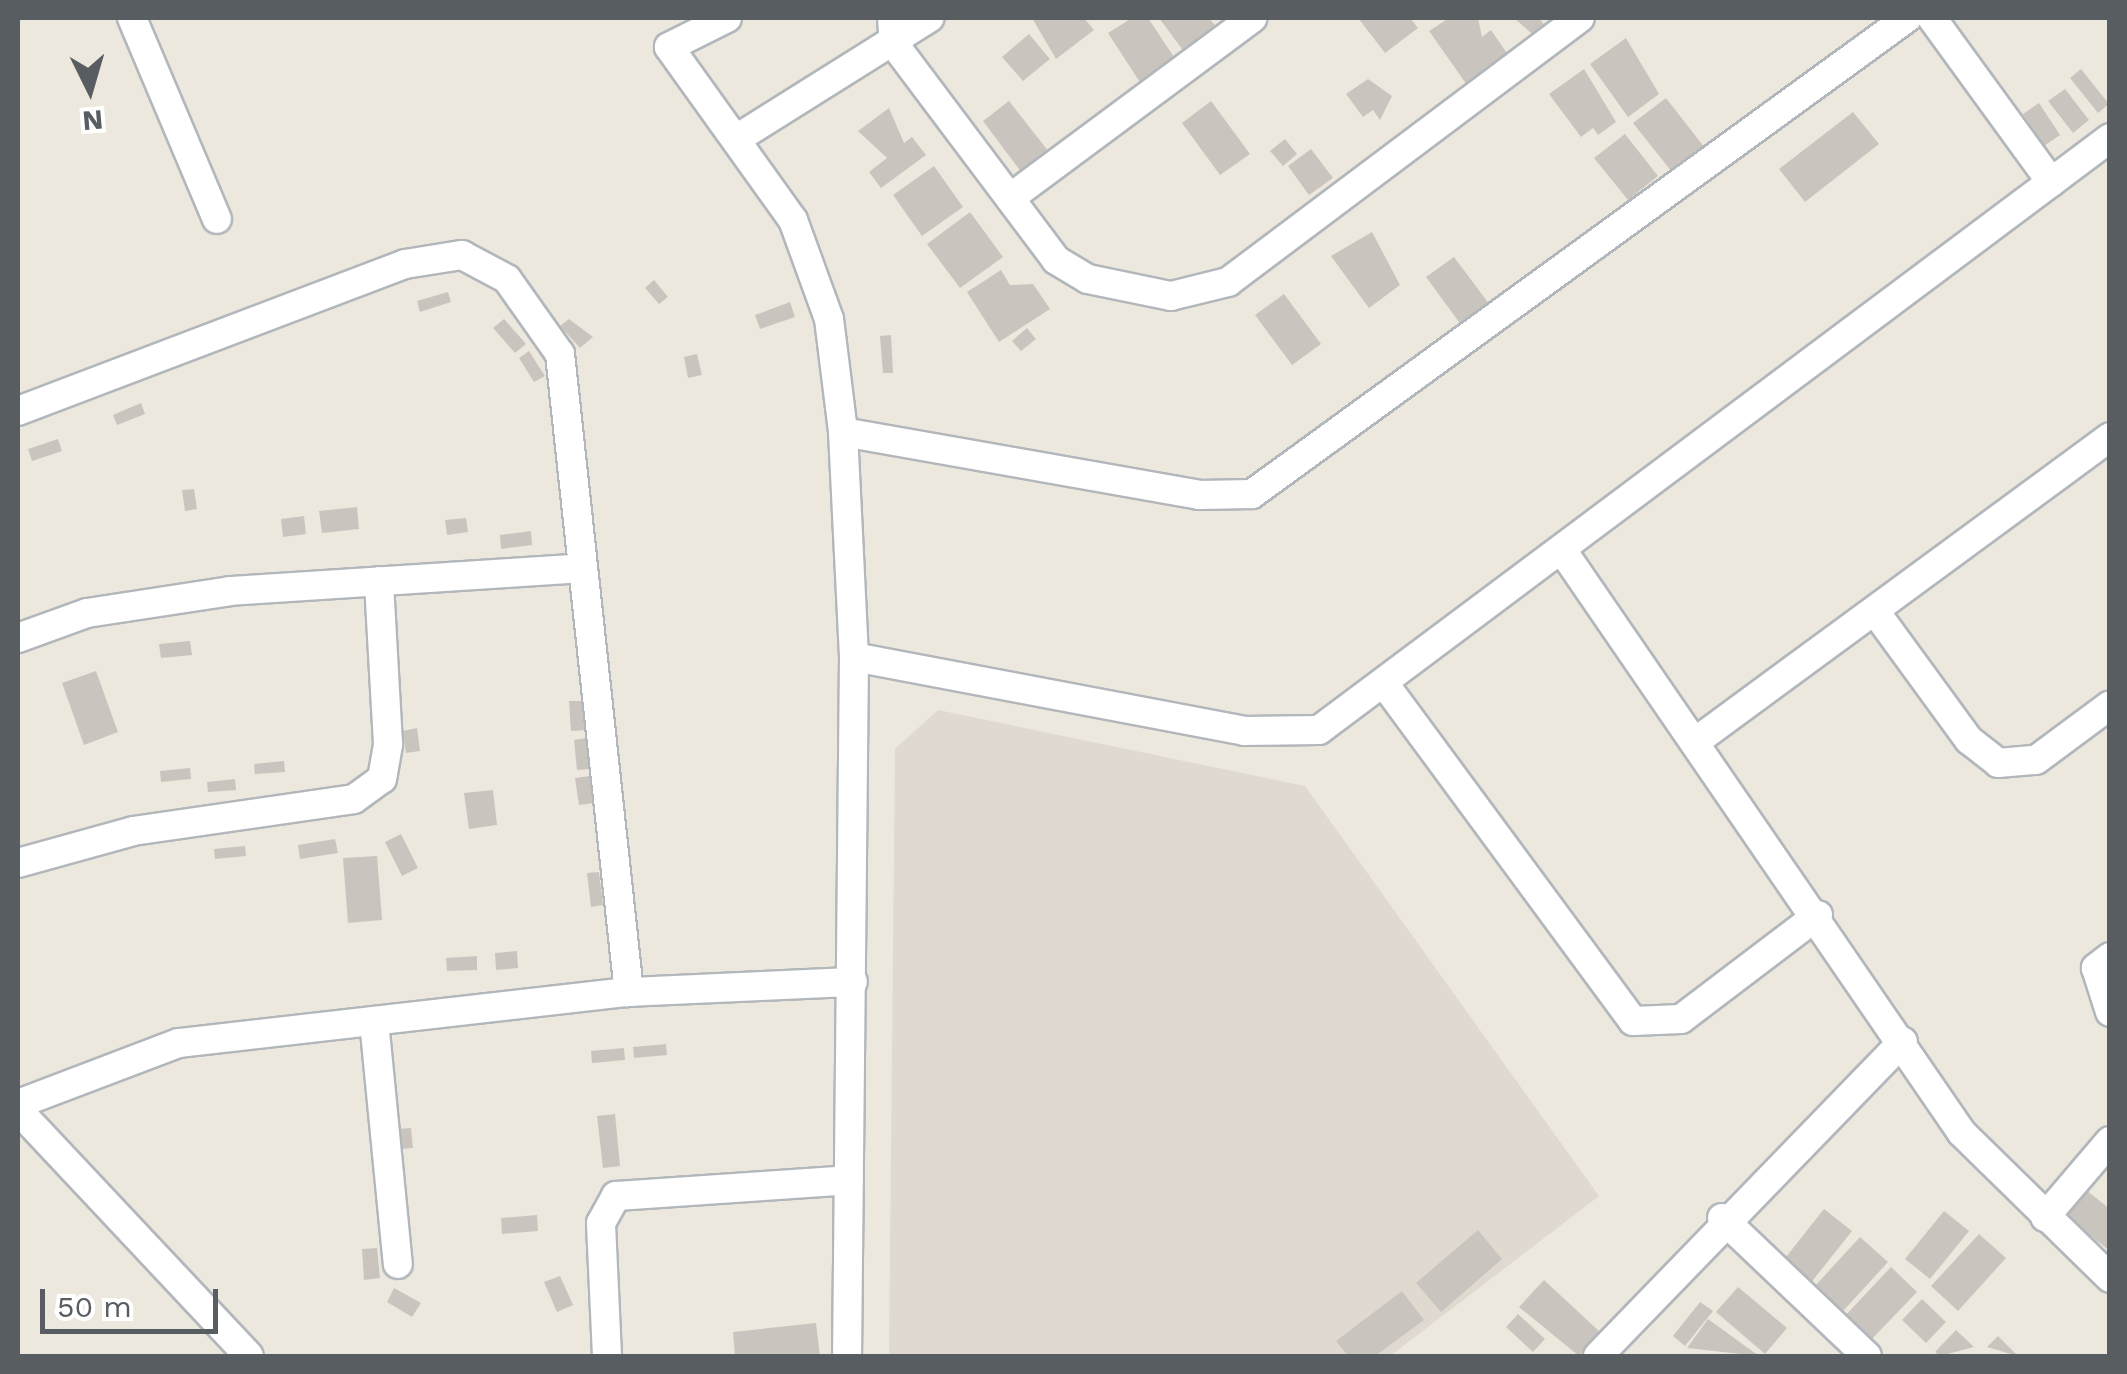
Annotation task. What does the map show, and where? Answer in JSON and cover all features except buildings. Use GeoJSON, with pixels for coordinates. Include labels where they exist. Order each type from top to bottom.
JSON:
{"type":"FeatureCollection","features":[{"type":"Feature","properties":{"kind":"street"},"geometry":{"type":"LineString","coordinates":[[132,18],[217,218]]}},
{"type":"Feature","properties":{"kind":"street"},"geometry":{"type":"LineString","coordinates":[[727,18],[669,47],[738,138],[817,273],[843,432],[854,657],[847,1356]]}},
{"type":"Feature","properties":{"kind":"street"},"geometry":{"type":"LineString","coordinates":[[738,138],[893,31],[929,18]]}},
{"type":"Feature","properties":{"kind":"street"},"geometry":{"type":"LineString","coordinates":[[1010,198],[1252,18]]}},
{"type":"Feature","properties":{"kind":"street"},"geometry":{"type":"LineString","coordinates":[[893,31],[1010,198],[1076,274],[1148,294],[1206,292],[1580,18]]}},
{"type":"Feature","properties":{"kind":"street"},"geometry":{"type":"LineString","coordinates":[[843,432],[1199,496],[1252,494],[1907,18]]}},
{"type":"Feature","properties":{"kind":"street"},"geometry":{"type":"LineString","coordinates":[[1932,18],[2051,182]]}},
{"type":"Feature","properties":{"kind":"street"},"geometry":{"type":"LineString","coordinates":[[854,657],[1274,736],[1319,730],[1386,686],[2110,138]]}},
{"type":"Feature","properties":{"kind":"street"},"geometry":{"type":"LineString","coordinates":[[18,411],[405,264],[462,256],[507,279],[560,354],[628,992]]}},
{"type":"Feature","properties":{"kind":"street"},"geometry":{"type":"LineString","coordinates":[[1695,742],[1877,614],[2110,437]]}},
{"type":"Feature","properties":{"kind":"street"},"geometry":{"type":"LineString","coordinates":[[1562,550],[1818,915],[1968,1141],[2110,1278]]}},
{"type":"Feature","properties":{"kind":"street"},"geometry":{"type":"LineString","coordinates":[[18,638],[112,608],[379,581],[581,568]]}},
{"type":"Feature","properties":{"kind":"street"},"geometry":{"type":"LineString","coordinates":[[18,863],[133,831],[354,800],[382,780],[388,744],[379,581]]}},
{"type":"Feature","properties":{"kind":"street"},"geometry":{"type":"LineString","coordinates":[[1877,614],[1969,740],[1998,763],[2036,760],[2110,704]]}},
{"type":"Feature","properties":{"kind":"street"},"geometry":{"type":"LineString","coordinates":[[1386,686],[1633,1021],[1666,1026],[1681,1019],[1818,915]]}},
{"type":"Feature","properties":{"kind":"street"},"geometry":{"type":"LineString","coordinates":[[2110,957],[2096,968],[2110,1012]]}},
{"type":"Feature","properties":{"kind":"street"},"geometry":{"type":"LineString","coordinates":[[248,1356],[18,1107],[179,1043],[628,992],[852,982]]}},
{"type":"Feature","properties":{"kind":"street"},"geometry":{"type":"LineString","coordinates":[[374,1021],[398,1264]]}},
{"type":"Feature","properties":{"kind":"street"},"geometry":{"type":"LineString","coordinates":[[1598,1356],[1722,1218],[1903,1041]]}},
{"type":"Feature","properties":{"kind":"street"},"geometry":{"type":"LineString","coordinates":[[2046,1216],[2110,1141]]}},
{"type":"Feature","properties":{"kind":"street"},"geometry":{"type":"LineString","coordinates":[[607,1356],[601,1224],[616,1196],[848,1180]]}},
{"type":"Feature","properties":{"kind":"street"},"geometry":{"type":"LineString","coordinates":[[1722,1218],[1868,1356]]}},
{"type":"Feature","properties":{"kind":"shaded area"},"geometry":{"type":"Polygon","coordinates":[[[938,710],[1305,786],[1599,1196],[1390,1356],[889,1356],[895,749],[938,710]]]}}]}
